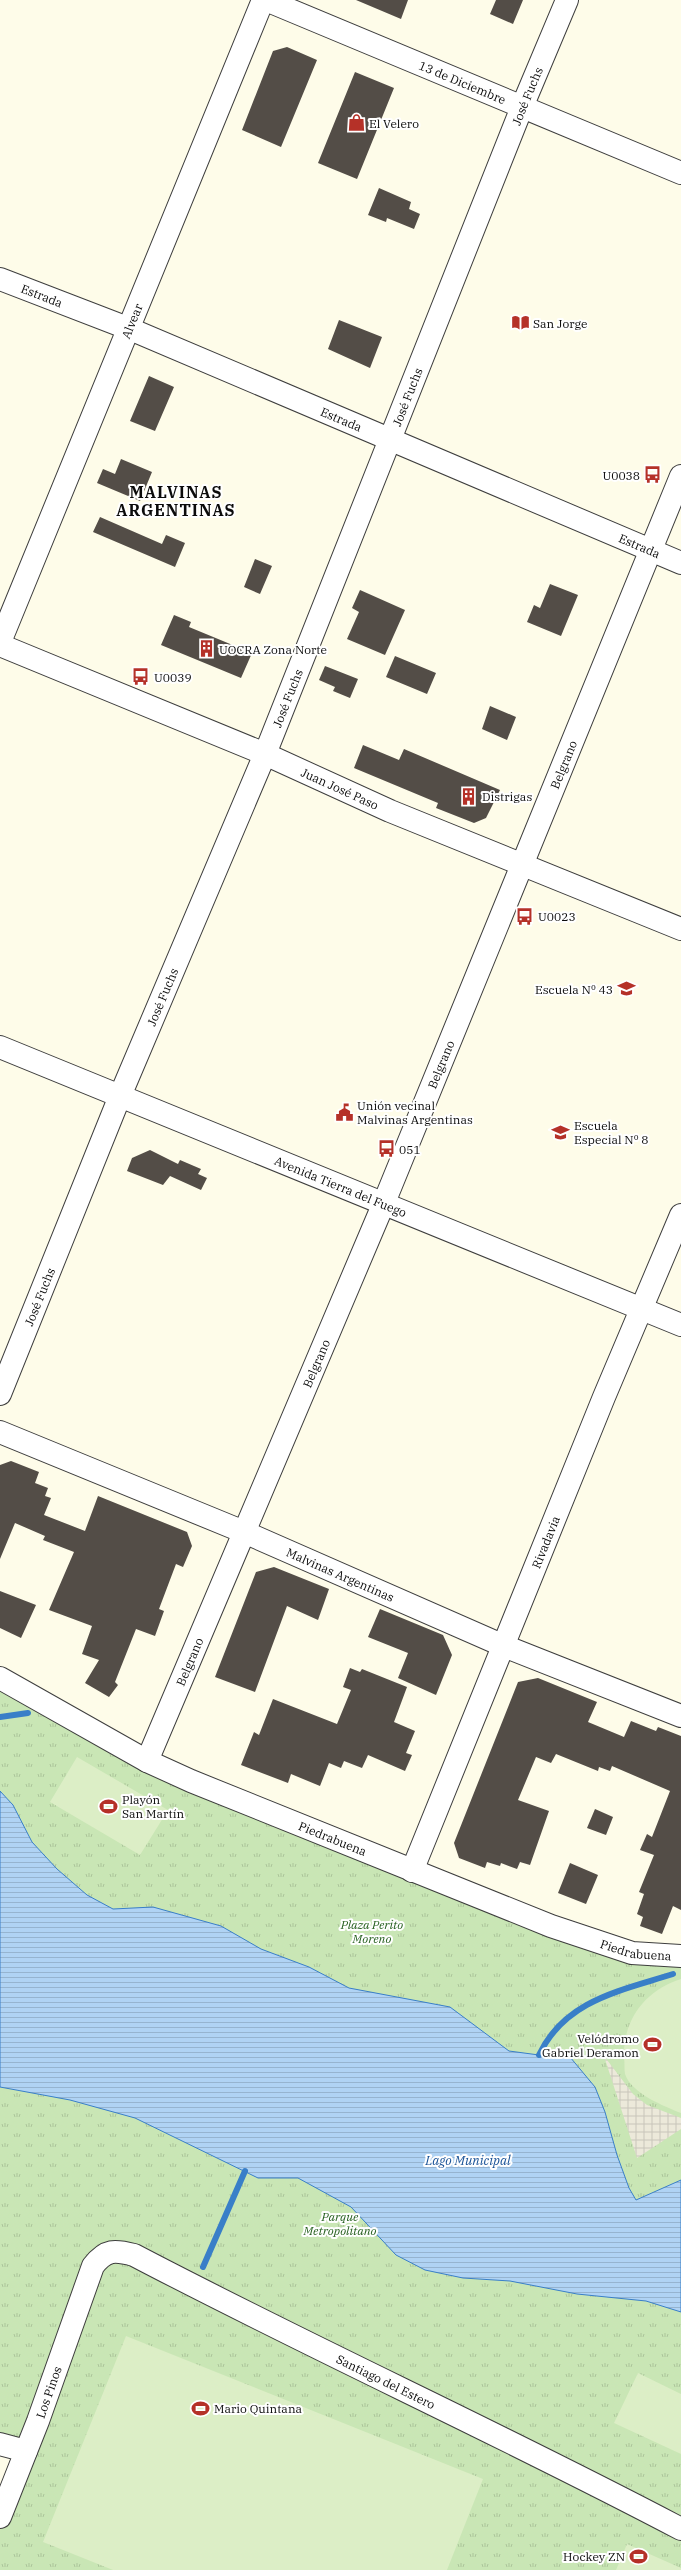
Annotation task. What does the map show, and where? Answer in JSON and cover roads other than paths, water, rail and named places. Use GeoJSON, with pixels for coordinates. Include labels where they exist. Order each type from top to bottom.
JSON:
{"type":"FeatureCollection","features":[{"type":"Feature","properties":{"kind":"street","name":"13 de Diciembre"},"geometry":{"type":"LineString","coordinates":[[264,0],[681,173]]}},
{"type":"Feature","properties":{"kind":"street","name":"Alvear"},"geometry":{"type":"LineString","coordinates":[[0,644],[264,0]]}},
{"type":"Feature","properties":{"kind":"street","name":"José Fuchs"},"geometry":{"type":"LineString","coordinates":[[0,1394],[120,1096],[265,754],[522,107],[567,0]]}},
{"type":"Feature","properties":{"kind":"street","name":"Estrada"},"geometry":{"type":"LineString","coordinates":[[0,279],[130,329],[681,563]]}},
{"type":"Feature","properties":{"kind":"street","name":"Belgrano"},"geometry":{"type":"LineString","coordinates":[[147,1761],[383,1205],[681,476]]}},
{"type":"Feature","properties":{"kind":"street","name":"Juan José Paso"},"geometry":{"type":"LineString","coordinates":[[0,644],[265,754],[390,811],[681,929]]}},
{"type":"Feature","properties":{"kind":"street","name":"Avenida Tierra del Fuego"},"geometry":{"type":"LineString","coordinates":[[0,1048],[681,1325]]}},
{"type":"Feature","properties":{"kind":"street","name":"Rivadavia"},"geometry":{"type":"LineString","coordinates":[[412,1870],[604,1397],[681,1215]]}},
{"type":"Feature","properties":{"kind":"street","name":"Malvinas Argentinas"},"geometry":{"type":"LineString","coordinates":[[0,1432],[244,1532],[504,1646],[681,1716]]}},
{"type":"Feature","properties":{"kind":"street","name":"Piedrabuena"},"geometry":{"type":"LineString","coordinates":[[0,1678],[147,1761],[191,1781],[550,1926],[632,1953],[681,1956]]}},
{"type":"Feature","properties":{"kind":"street","name":"Santiago del Estero"},"geometry":{"type":"LineString","coordinates":[[93,2266],[108,2251],[116,2250],[134,2255],[250,2316],[593,2483],[681,2529]]}},
{"type":"Feature","properties":{"kind":"street","name":"Los Pinos"},"geometry":{"type":"LineString","coordinates":[[0,2517],[26,2451],[93,2266]]}},
{"type":"Feature","properties":{"kind":"street"},"geometry":{"type":"LineString","coordinates":[[0,2444],[26,2451]]}},
{"type":"Feature","properties":{"kind":"water","name":"Lago Municipal"},"geometry":{"type":"Polygon","coordinates":[[[0,1791],[13,1805],[32,1842],[57,1869],[87,1895],[113,1909],[153,1907],[221,1926],[261,1949],[309,1967],[349,1988],[450,2007],[509,2051],[539,2055],[558,2051],[570,2057],[595,2087],[605,2112],[617,2155],[629,2188],[636,2200],[681,2180],[681,2312],[646,2301],[577,2294],[510,2281],[463,2278],[425,2270],[396,2255],[351,2207],[298,2178],[258,2178],[135,2118],[70,2100],[0,2087],[0,1791]]]}},
{"type":"Feature","properties":{"kind":"waterway"},"geometry":{"type":"LineString","coordinates":[[0,1717],[28,1713]]}},
{"type":"Feature","properties":{"kind":"waterway"},"geometry":{"type":"LineString","coordinates":[[539,2055],[550,2036],[563,2022],[579,2010],[596,2000],[614,1993],[673,1974]]}},
{"type":"Feature","properties":{"kind":"waterway"},"geometry":{"type":"LineString","coordinates":[[203,2267],[245,2171]]}},
{"type":"Feature","properties":{"kind":"place","name":"El Velero"},"geometry":{"type":"Point","coordinates":[356,123]}},
{"type":"Feature","properties":{"kind":"place","name":"San Jorge"},"geometry":{"type":"Point","coordinates":[520,323]}},
{"type":"Feature","properties":{"kind":"place","name":"U0038"},"geometry":{"type":"Point","coordinates":[653,475]}},
{"type":"Feature","properties":{"kind":"place","name":"UOCRA Zona Norte"},"geometry":{"type":"Point","coordinates":[206,649]}},
{"type":"Feature","properties":{"kind":"place","name":"U0039"},"geometry":{"type":"Point","coordinates":[141,677]}},
{"type":"Feature","properties":{"kind":"place","name":"Distrigas"},"geometry":{"type":"Point","coordinates":[469,796]}},
{"type":"Feature","properties":{"kind":"place","name":"U0023"},"geometry":{"type":"Point","coordinates":[525,916]}},
{"type":"Feature","properties":{"kind":"place","name":"Escuela Nº 43"},"geometry":{"type":"Point","coordinates":[626,989]}},
{"type":"Feature","properties":{"kind":"place","name":"Unión vecinal Malvinas Argentinas"},"geometry":{"type":"Point","coordinates":[344,1112]}},
{"type":"Feature","properties":{"kind":"place","name":"Escuela Especial Nº 8"},"geometry":{"type":"Point","coordinates":[561,1132]}},
{"type":"Feature","properties":{"kind":"place","name":"051"},"geometry":{"type":"Point","coordinates":[386,1149]}},
{"type":"Feature","properties":{"kind":"place","name":"Playón San Martín"},"geometry":{"type":"Point","coordinates":[109,1806]}},
{"type":"Feature","properties":{"kind":"place","name":"Velódromo Gabriel Deramon"},"geometry":{"type":"Point","coordinates":[652,2045]}},
{"type":"Feature","properties":{"kind":"place","name":"Mario Quintana"},"geometry":{"type":"Point","coordinates":[201,2408]}},
{"type":"Feature","properties":{"kind":"place","name":"Hockey ZN"},"geometry":{"type":"Point","coordinates":[638,2556]}},
{"type":"Feature","properties":{"kind":"district","name":"MALVINAS ARGENTINAS"},"geometry":{"type":"Point","coordinates":[176,501]}},
{"type":"Feature","properties":{"kind":"park label","name":"Plaza Perito Moreno"},"geometry":{"type":"Point","coordinates":[372,1931]}},
{"type":"Feature","properties":{"kind":"park label","name":"Parque Metropolitano"},"geometry":{"type":"Point","coordinates":[340,2223]}}]}
